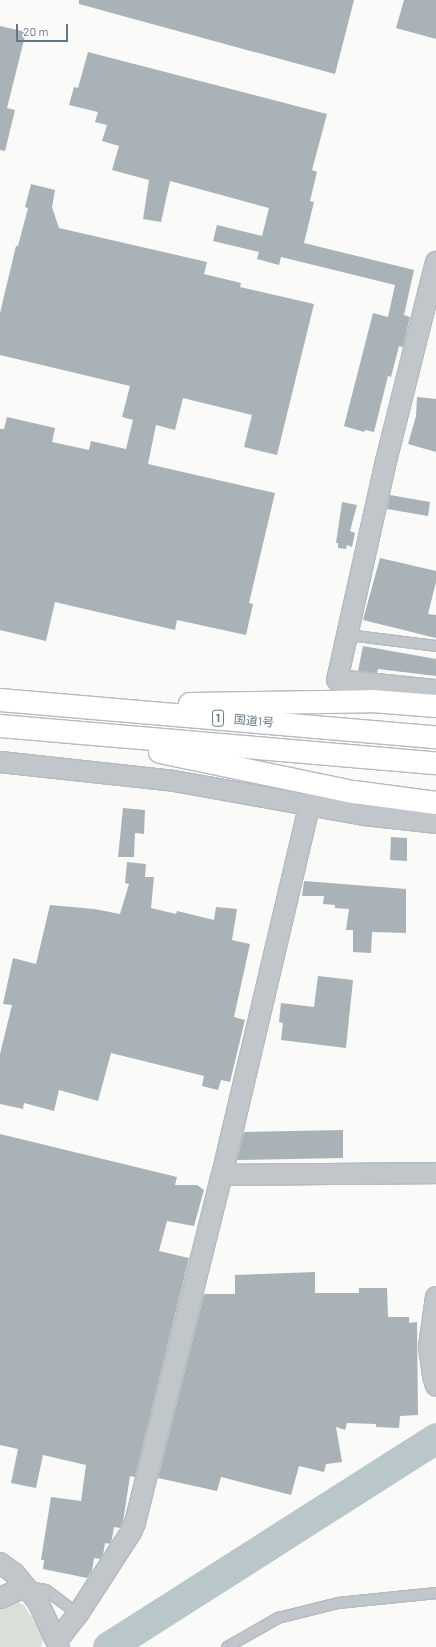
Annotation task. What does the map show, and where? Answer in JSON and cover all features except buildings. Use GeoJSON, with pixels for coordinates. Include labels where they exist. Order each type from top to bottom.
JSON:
{"type":"FeatureCollection","features":[{"type":"Feature","properties":{"kind":"highway","name":"国道1号"},"geometry":{"type":"LineString","coordinates":[[0,700],[436,737]]}},
{"type":"Feature","properties":{"kind":"highway","name":"1"},"geometry":{"type":"LineString","coordinates":[[71,706],[372,700],[436,706]]}},
{"type":"Feature","properties":{"kind":"highway","name":"1"},"geometry":{"type":"LineString","coordinates":[[0,726],[436,763]]}},
{"type":"Feature","properties":{"kind":"highway","name":"1"},"geometry":{"type":"LineString","coordinates":[[67,732],[354,792],[436,803]]}},
{"type":"Feature","properties":{"kind":"street"},"geometry":{"type":"LineString","coordinates":[[436,262],[386,461],[337,680],[436,690]]}},
{"type":"Feature","properties":{"kind":"street"},"geometry":{"type":"LineString","coordinates":[[0,762],[174,780],[364,815],[436,823]]}},
{"type":"Feature","properties":{"kind":"street"},"geometry":{"type":"LineString","coordinates":[[57,1643],[62,1633],[78,1614],[136,1522],[222,1175],[310,804]]}},
{"type":"Feature","properties":{"kind":"street"},"geometry":{"type":"LineString","coordinates":[[222,1175],[436,1173]]}},
{"type":"Feature","properties":{"kind":"street"},"geometry":{"type":"LineString","coordinates":[[436,1296],[429,1347],[432,1376],[436,1386]]}},
{"type":"Feature","properties":{"kind":"street"},"geometry":{"type":"LineString","coordinates":[[0,1563],[14,1573],[37,1600],[57,1643]]}},
{"type":"Feature","properties":{"kind":"street"},"geometry":{"type":"LineString","coordinates":[[0,1598],[25,1587]]}},
{"type":"Feature","properties":{"kind":"lane"},"geometry":{"type":"LineString","coordinates":[[348,635],[436,646]]}},
{"type":"Feature","properties":{"kind":"lane"},"geometry":{"type":"LineString","coordinates":[[25,1587],[46,1590],[78,1614]]}},
{"type":"Feature","properties":{"kind":"lane"},"geometry":{"type":"LineString","coordinates":[[227,1647],[278,1618],[338,1603],[436,1593]]}},
{"type":"Feature","properties":{"kind":"shaded area"},"geometry":{"type":"Polygon","coordinates":[[[13,1600],[24,1605],[44,1637],[41,1647],[0,1647],[0,1606],[13,1600]]]}},
{"type":"Feature","properties":{"kind":"waterway"},"geometry":{"type":"LineString","coordinates":[[108,1647],[436,1438]]}}]}
